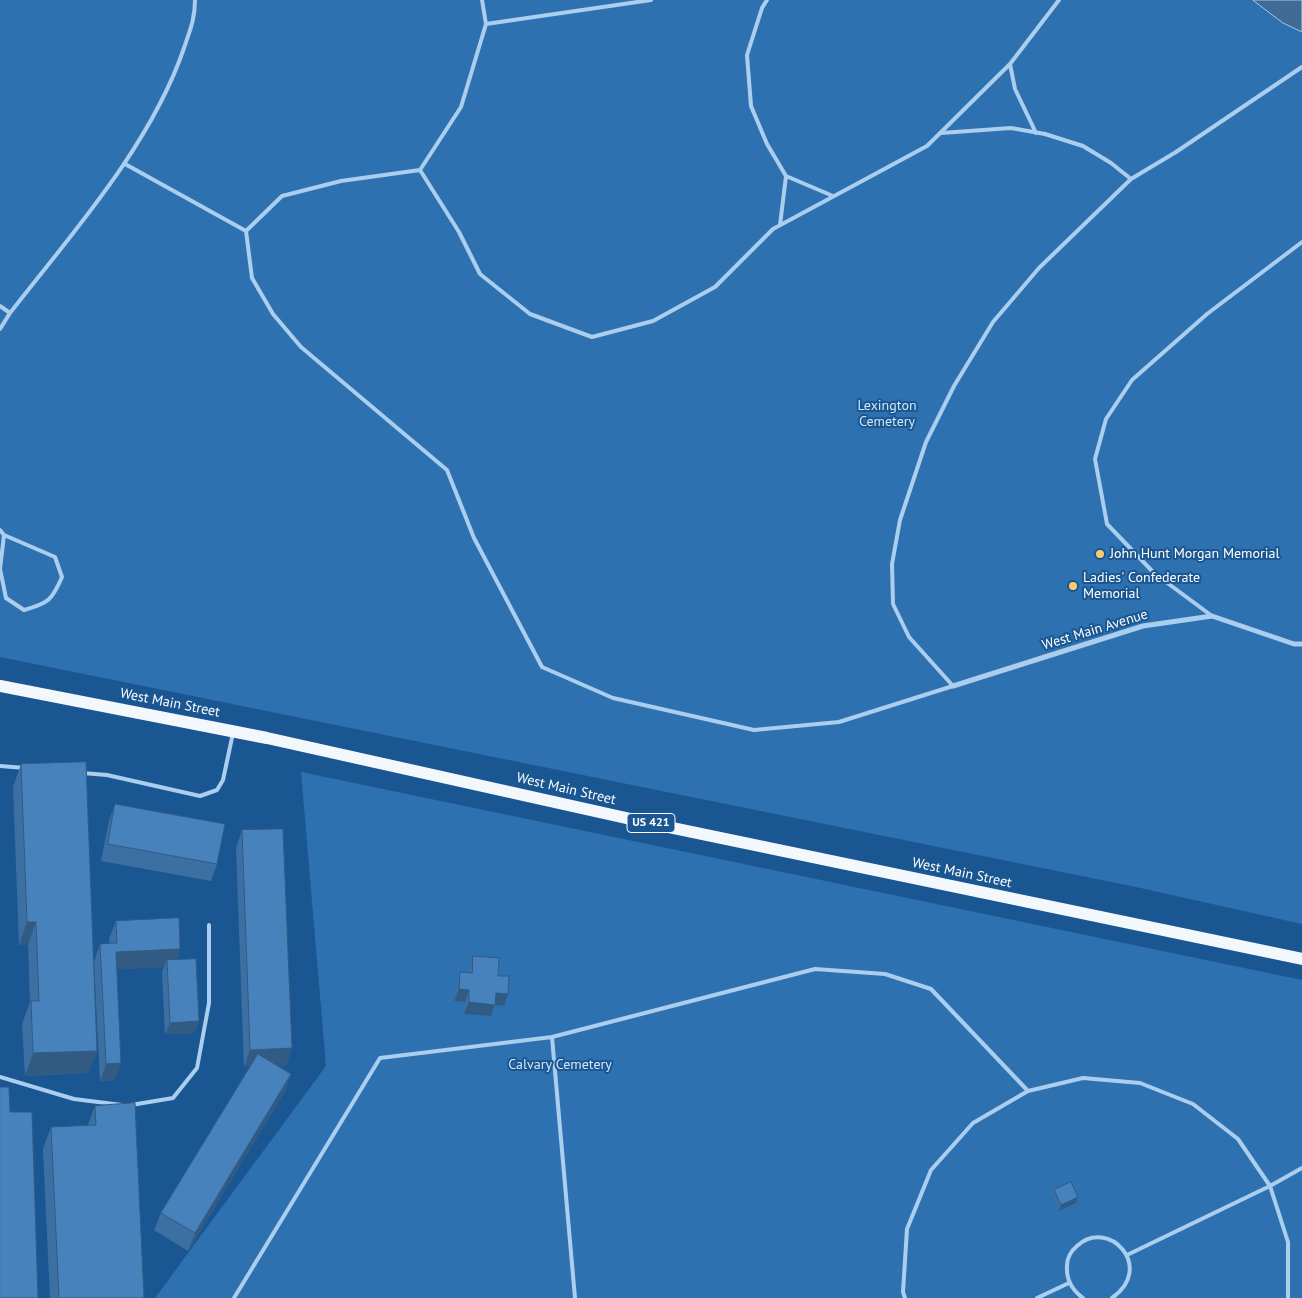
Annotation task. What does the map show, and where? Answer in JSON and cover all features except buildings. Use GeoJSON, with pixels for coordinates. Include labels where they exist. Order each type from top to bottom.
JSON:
{"type":"FeatureCollection","features":[{"type":"Feature","properties":{"kind":"main road","name":"West Main Street"},"geometry":{"type":"LineString","coordinates":[[0,686],[234,731],[644,822],[1302,959]]}},
{"type":"Feature","properties":{"kind":"street","name":"West Main Avenue"},"geometry":{"type":"LineString","coordinates":[[953,686],[1143,626],[1212,616],[1294,644],[1302,644]]}},
{"type":"Feature","properties":{"kind":"lane"},"geometry":{"type":"LineString","coordinates":[[0,329],[10,313],[125,164],[174,76],[195,16],[195,0]]}},
{"type":"Feature","properties":{"kind":"lane"},"geometry":{"type":"LineString","coordinates":[[246,230],[282,196],[341,181],[420,170],[461,107],[486,24],[482,0]]}},
{"type":"Feature","properties":{"kind":"lane"},"geometry":{"type":"LineString","coordinates":[[486,24],[651,0]]}},
{"type":"Feature","properties":{"kind":"lane"},"geometry":{"type":"LineString","coordinates":[[767,0],[762,8],[747,55],[751,106],[767,144],[786,176],[833,196]]}},
{"type":"Feature","properties":{"kind":"lane"},"geometry":{"type":"LineString","coordinates":[[420,170],[459,232],[480,274],[530,314],[592,337],[653,321],[715,287],[773,229],[927,146],[1010,64],[1059,0]]}},
{"type":"Feature","properties":{"kind":"lane"},"geometry":{"type":"LineString","coordinates":[[1010,64],[1015,89],[1036,133]]}},
{"type":"Feature","properties":{"kind":"lane"},"geometry":{"type":"LineString","coordinates":[[246,230],[252,278],[272,314],[300,347],[447,470],[474,538],[542,667],[613,698],[754,730],[839,722],[953,686],[909,637],[894,604],[892,564],[900,520],[926,442],[954,386],[993,322],[1039,268],[1131,180],[1302,67]]}},
{"type":"Feature","properties":{"kind":"lane"},"geometry":{"type":"LineString","coordinates":[[941,133],[1011,128],[1036,133],[1083,146],[1111,162],[1131,180]]}},
{"type":"Feature","properties":{"kind":"lane"},"geometry":{"type":"LineString","coordinates":[[125,164],[246,230]]}},
{"type":"Feature","properties":{"kind":"lane"},"geometry":{"type":"LineString","coordinates":[[780,225],[786,176]]}},
{"type":"Feature","properties":{"kind":"lane"},"geometry":{"type":"LineString","coordinates":[[1212,616],[1154,573],[1107,524],[1095,459],[1106,419],[1132,380],[1207,314],[1302,242]]}},
{"type":"Feature","properties":{"kind":"lane"},"geometry":{"type":"LineString","coordinates":[[0,306],[10,313]]}},
{"type":"Feature","properties":{"kind":"lane"},"geometry":{"type":"LineString","coordinates":[[0,530],[4,535],[55,558],[62,576],[55,593],[43,605],[24,610],[6,598],[0,569],[4,535]]}},
{"type":"Feature","properties":{"kind":"lane"},"geometry":{"type":"LineString","coordinates":[[78,772],[107,775],[200,796],[217,790],[223,780],[234,731]]}},
{"type":"Feature","properties":{"kind":"lane"},"geometry":{"type":"LineString","coordinates":[[0,766],[29,768]]}},
{"type":"Feature","properties":{"kind":"lane"},"geometry":{"type":"LineString","coordinates":[[0,1078],[74,1099],[127,1106],[173,1098],[197,1068],[209,1003],[209,925]]}},
{"type":"Feature","properties":{"kind":"lane"},"geometry":{"type":"LineString","coordinates":[[234,1298],[380,1058],[552,1037],[815,970],[885,974],[931,989],[1028,1091]]}},
{"type":"Feature","properties":{"kind":"lane"},"geometry":{"type":"LineString","coordinates":[[552,1037],[575,1298]]}},
{"type":"Feature","properties":{"kind":"lane"},"geometry":{"type":"LineString","coordinates":[[905,1298],[903,1292],[907,1229],[931,1170],[973,1123],[1028,1091],[1083,1078],[1140,1083],[1149,1086],[1193,1104],[1238,1139],[1270,1186],[1288,1242],[1288,1298]]}},
{"type":"Feature","properties":{"kind":"lane"},"geometry":{"type":"LineString","coordinates":[[1127,1255],[1270,1186],[1302,1168]]}},
{"type":"Feature","properties":{"kind":"lane"},"geometry":{"type":"LineString","coordinates":[[1083,1298],[1075,1292],[1069,1283],[1067,1267],[1072,1251],[1079,1244],[1089,1239],[1100,1238],[1111,1240],[1120,1246],[1127,1255],[1130,1270],[1126,1285],[1112,1298]]}},
{"type":"Feature","properties":{"kind":"lane"},"geometry":{"type":"LineString","coordinates":[[1037,1298],[1069,1283]]}},
{"type":"Feature","properties":{"kind":"green space","name":"Lexington Cemetery"},"geometry":{"type":"Polygon","coordinates":[[[0,0],[1302,0],[1302,924],[1136,887],[0,657],[0,0]]]}},
{"type":"Feature","properties":{"kind":"green space","name":"Calvary Cemetery"},"geometry":{"type":"Polygon","coordinates":[[[301,772],[1302,980],[1302,1298],[155,1298],[326,1066],[301,772]]]}},
{"type":"Feature","properties":{"kind":"shaded area"},"geometry":{"type":"Polygon","coordinates":[[[1253,0],[1302,0],[1302,32],[1283,23],[1253,0]]]}},
{"type":"Feature","properties":{"kind":"place","name":"John Hunt Morgan Memorial"},"geometry":{"type":"Point","coordinates":[1100,554]}},
{"type":"Feature","properties":{"kind":"place","name":"Ladies' Confederate Memorial"},"geometry":{"type":"Point","coordinates":[1073,586]}}]}
